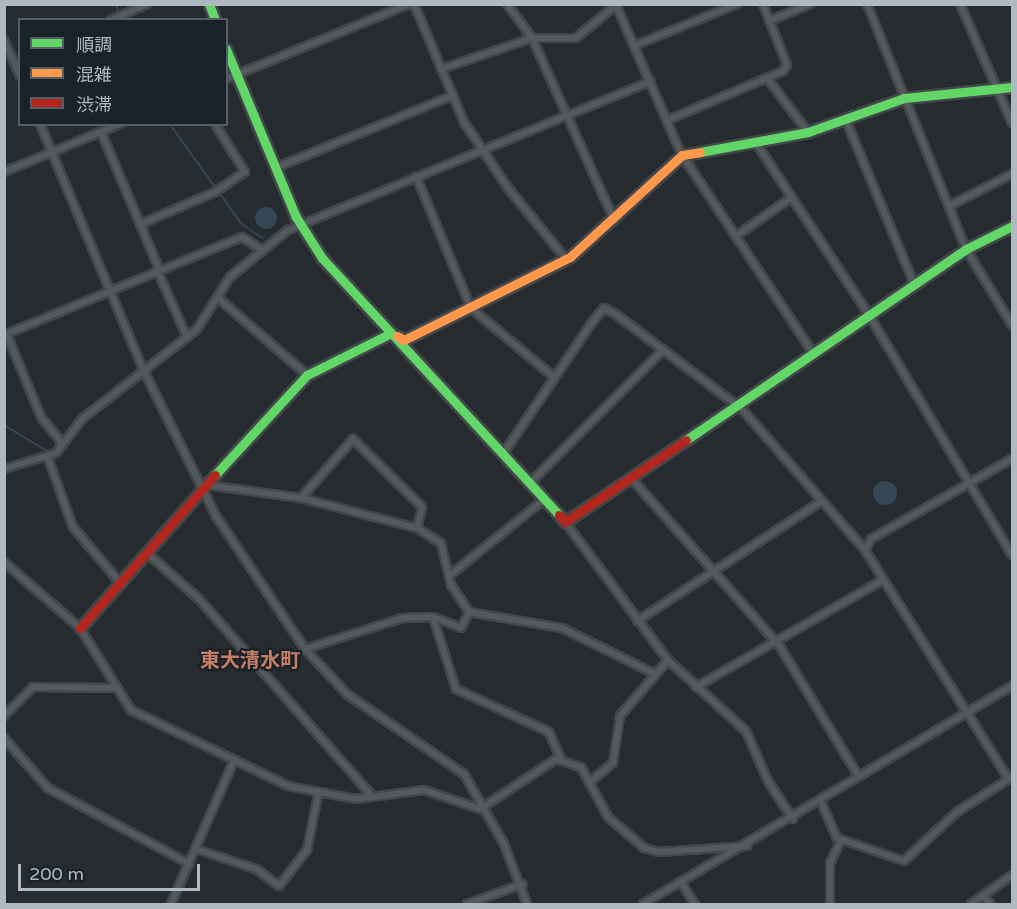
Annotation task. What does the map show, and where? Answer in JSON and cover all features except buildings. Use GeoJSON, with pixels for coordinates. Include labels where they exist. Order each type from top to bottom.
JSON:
{"type":"FeatureCollection","features":[{"type":"Feature","properties":{"kind":"street"},"geometry":{"type":"LineString","coordinates":[[116,18],[147,4]]}},
{"type":"Feature","properties":{"kind":"street"},"geometry":{"type":"LineString","coordinates":[[228,78],[409,4]]}},
{"type":"Feature","properties":{"kind":"street"},"geometry":{"type":"LineString","coordinates":[[414,4],[450,96],[483,149],[566,259]]}},
{"type":"Feature","properties":{"kind":"street"},"geometry":{"type":"LineString","coordinates":[[507,4],[532,38],[563,115],[615,221]]}},
{"type":"Feature","properties":{"kind":"street"},"geometry":{"type":"LineString","coordinates":[[441,69],[532,38],[576,38],[616,4],[636,45],[682,155],[813,353]]}},
{"type":"Feature","properties":{"kind":"street"},"geometry":{"type":"LineString","coordinates":[[636,45],[737,4]]}},
{"type":"Feature","properties":{"kind":"street"},"geometry":{"type":"LineString","coordinates":[[668,120],[767,78],[788,65],[763,4]]}},
{"type":"Feature","properties":{"kind":"street"},"geometry":{"type":"LineString","coordinates":[[769,21],[810,4]]}},
{"type":"Feature","properties":{"kind":"street"},"geometry":{"type":"LineString","coordinates":[[867,4],[966,249],[1012,325]]}},
{"type":"Feature","properties":{"kind":"street"},"geometry":{"type":"LineString","coordinates":[[960,4],[1012,123]]}},
{"type":"Feature","properties":{"kind":"street"},"geometry":{"type":"LineString","coordinates":[[4,40],[16,59]]}},
{"type":"Feature","properties":{"kind":"street"},"geometry":{"type":"LineString","coordinates":[[228,53],[299,224],[322,258],[505,451],[565,522],[668,660],[746,731],[769,783],[793,819]]}},
{"type":"Feature","properties":{"kind":"street"},"geometry":{"type":"LineString","coordinates":[[767,78],[808,132]]}},
{"type":"Feature","properties":{"kind":"street"},"geometry":{"type":"LineString","coordinates":[[4,469],[48,458],[63,444],[82,419],[187,337],[230,277],[262,250],[299,224],[651,81]]}},
{"type":"Feature","properties":{"kind":"street"},"geometry":{"type":"LineString","coordinates":[[391,333],[404,340],[566,259],[615,221],[682,155],[808,132],[904,98],[1012,87]]}},
{"type":"Feature","properties":{"kind":"street"},"geometry":{"type":"LineString","coordinates":[[275,168],[450,96]]}},
{"type":"Feature","properties":{"kind":"street"},"geometry":{"type":"LineString","coordinates":[[845,118],[914,284]]}},
{"type":"Feature","properties":{"kind":"street"},"geometry":{"type":"LineString","coordinates":[[41,126],[144,371],[205,488],[305,649],[364,710],[459,767],[522,884],[527,904]]}},
{"type":"Feature","properties":{"kind":"street"},"geometry":{"type":"LineString","coordinates":[[4,172],[115,126]]}},
{"type":"Feature","properties":{"kind":"street"},"geometry":{"type":"LineString","coordinates":[[141,224],[215,192],[245,172],[216,126]]}},
{"type":"Feature","properties":{"kind":"street"},"geometry":{"type":"LineString","coordinates":[[101,132],[187,337]]}},
{"type":"Feature","properties":{"kind":"street"},"geometry":{"type":"LineString","coordinates":[[756,143],[869,315],[1012,555]]}},
{"type":"Feature","properties":{"kind":"street"},"geometry":{"type":"LineString","coordinates":[[949,206],[1012,174]]}},
{"type":"Feature","properties":{"kind":"street"},"geometry":{"type":"LineString","coordinates":[[416,176],[471,308],[555,378]]}},
{"type":"Feature","properties":{"kind":"street"},"geometry":{"type":"LineString","coordinates":[[736,236],[792,197]]}},
{"type":"Feature","properties":{"kind":"street"},"geometry":{"type":"LineString","coordinates":[[565,522],[966,249],[1012,226]]}},
{"type":"Feature","properties":{"kind":"street"},"geometry":{"type":"LineString","coordinates":[[63,444],[41,417],[6,335],[242,237],[262,250]]}},
{"type":"Feature","properties":{"kind":"street"},"geometry":{"type":"LineString","coordinates":[[217,297],[307,375]]}},
{"type":"Feature","properties":{"kind":"street"},"geometry":{"type":"LineString","coordinates":[[505,451],[604,308],[738,406],[820,502],[865,550],[881,581],[1011,778],[957,812],[904,861],[841,840],[821,802]]}},
{"type":"Feature","properties":{"kind":"street"},"geometry":{"type":"LineString","coordinates":[[80,628],[307,375],[391,333]]}},
{"type":"Feature","properties":{"kind":"street"},"geometry":{"type":"LineString","coordinates":[[531,482],[663,350]]}},
{"type":"Feature","properties":{"kind":"street"},"geometry":{"type":"LineString","coordinates":[[301,498],[353,439],[422,507],[417,528]]}},
{"type":"Feature","properties":{"kind":"street"},"geometry":{"type":"LineString","coordinates":[[48,458],[73,527],[121,584]]}},
{"type":"Feature","properties":{"kind":"street"},"geometry":{"type":"LineString","coordinates":[[865,550],[871,539],[1012,459]]}},
{"type":"Feature","properties":{"kind":"street"},"geometry":{"type":"LineString","coordinates":[[631,478],[774,641],[859,777]]}},
{"type":"Feature","properties":{"kind":"street"},"geometry":{"type":"LineString","coordinates":[[205,488],[301,498],[417,528],[441,543],[450,575],[470,612]]}},
{"type":"Feature","properties":{"kind":"street"},"geometry":{"type":"LineString","coordinates":[[450,575],[545,500]]}},
{"type":"Feature","properties":{"kind":"street"},"geometry":{"type":"LineString","coordinates":[[638,621],[820,502]]}},
{"type":"Feature","properties":{"kind":"street"},"geometry":{"type":"LineString","coordinates":[[147,553],[194,594],[372,796]]}},
{"type":"Feature","properties":{"kind":"street"},"geometry":{"type":"LineString","coordinates":[[4,562],[80,628],[114,687],[140,717],[233,763],[318,795],[372,796],[424,790],[480,809]]}},
{"type":"Feature","properties":{"kind":"street"},"geometry":{"type":"LineString","coordinates":[[696,687],[881,581]]}},
{"type":"Feature","properties":{"kind":"street"},"geometry":{"type":"LineString","coordinates":[[305,649],[403,618],[433,617],[460,628],[470,612]]}},
{"type":"Feature","properties":{"kind":"street"},"geometry":{"type":"LineString","coordinates":[[470,612],[562,628],[655,674]]}},
{"type":"Feature","properties":{"kind":"street"},"geometry":{"type":"LineString","coordinates":[[433,617],[456,689],[549,732],[562,761]]}},
{"type":"Feature","properties":{"kind":"street"},"geometry":{"type":"LineString","coordinates":[[590,782],[613,763],[620,716],[668,660]]}},
{"type":"Feature","properties":{"kind":"street"},"geometry":{"type":"LineString","coordinates":[[643,904],[748,846],[1012,686]]}},
{"type":"Feature","properties":{"kind":"street"},"geometry":{"type":"LineString","coordinates":[[4,716],[33,687],[114,687]]}},
{"type":"Feature","properties":{"kind":"street"},"geometry":{"type":"LineString","coordinates":[[4,738],[48,789],[190,864]]}},
{"type":"Feature","properties":{"kind":"street"},"geometry":{"type":"LineString","coordinates":[[480,809],[545,765],[562,761],[581,767],[614,825],[644,849],[659,852],[748,846]]}},
{"type":"Feature","properties":{"kind":"street"},"geometry":{"type":"LineString","coordinates":[[171,904],[233,763]]}},
{"type":"Feature","properties":{"kind":"street"},"geometry":{"type":"LineString","coordinates":[[196,849],[256,868],[279,886],[307,850],[318,795]]}},
{"type":"Feature","properties":{"kind":"street"},"geometry":{"type":"LineString","coordinates":[[830,904],[830,863],[841,840]]}},
{"type":"Feature","properties":{"kind":"street"},"geometry":{"type":"LineString","coordinates":[[970,904],[1012,875]]}},
{"type":"Feature","properties":{"kind":"street"},"geometry":{"type":"LineString","coordinates":[[681,882],[695,904]]}},
{"type":"Feature","properties":{"kind":"street"},"geometry":{"type":"LineString","coordinates":[[467,904],[522,884]]}},
{"type":"Feature","properties":{"kind":"street"},"geometry":{"type":"LineString","coordinates":[[983,896],[990,904]]}},
{"type":"Feature","properties":{"kind":"water"},"geometry":{"type":"Polygon","coordinates":[[[266,207],[276,214],[277,218],[270,228],[266,229],[256,222],[255,218],[262,208],[266,207]]]}},
{"type":"Feature","properties":{"kind":"water"},"geometry":{"type":"Polygon","coordinates":[[[885,481],[893,485],[897,493],[893,501],[885,505],[877,501],[873,493],[877,485],[885,481]]]}},
{"type":"Feature","properties":{"kind":"waterway"},"geometry":{"type":"LineString","coordinates":[[116,4],[119,12]]}},
{"type":"Feature","properties":{"kind":"waterway"},"geometry":{"type":"LineString","coordinates":[[171,126],[216,188]]}},
{"type":"Feature","properties":{"kind":"waterway"},"geometry":{"type":"LineString","coordinates":[[220,193],[242,224],[263,238]]}},
{"type":"Feature","properties":{"kind":"waterway"},"geometry":{"type":"LineString","coordinates":[[4,425],[49,452]]}},
{"type":"Feature","properties":{"kind":"waterway"},"geometry":{"type":"LineString","coordinates":[[54,460],[73,519]]}},
{"type":"Feature","properties":{"kind":"waterway"},"geometry":{"type":"LineString","coordinates":[[75,523],[118,576]]}},
{"type":"Feature","properties":{"kind":"traffic: fast"},"geometry":{"type":"LineString","coordinates":[[209,4],[214,18]]}},
{"type":"Feature","properties":{"kind":"traffic: fast"},"geometry":{"type":"LineString","coordinates":[[228,54],[296,217],[322,258],[559,515]]}},
{"type":"Feature","properties":{"kind":"traffic: fast"},"geometry":{"type":"LineString","coordinates":[[700,152],[808,132],[904,98],[1012,87]]}},
{"type":"Feature","properties":{"kind":"traffic: fast"},"geometry":{"type":"LineString","coordinates":[[686,440],[966,249],[1012,226]]}},
{"type":"Feature","properties":{"kind":"traffic: fast"},"geometry":{"type":"LineString","coordinates":[[215,475],[307,375],[391,333]]}},
{"type":"Feature","properties":{"kind":"traffic: slow"},"geometry":{"type":"LineString","coordinates":[[397,336],[404,340],[570,257],[682,155],[700,152]]}},
{"type":"Feature","properties":{"kind":"traffic: jam"},"geometry":{"type":"LineString","coordinates":[[559,515],[565,522],[686,440]]}},
{"type":"Feature","properties":{"kind":"traffic: jam"},"geometry":{"type":"LineString","coordinates":[[80,628],[215,475]]}},
{"type":"Feature","properties":{"kind":"district","name":"東大清水町"},"geometry":{"type":"Point","coordinates":[250,661]}}]}
